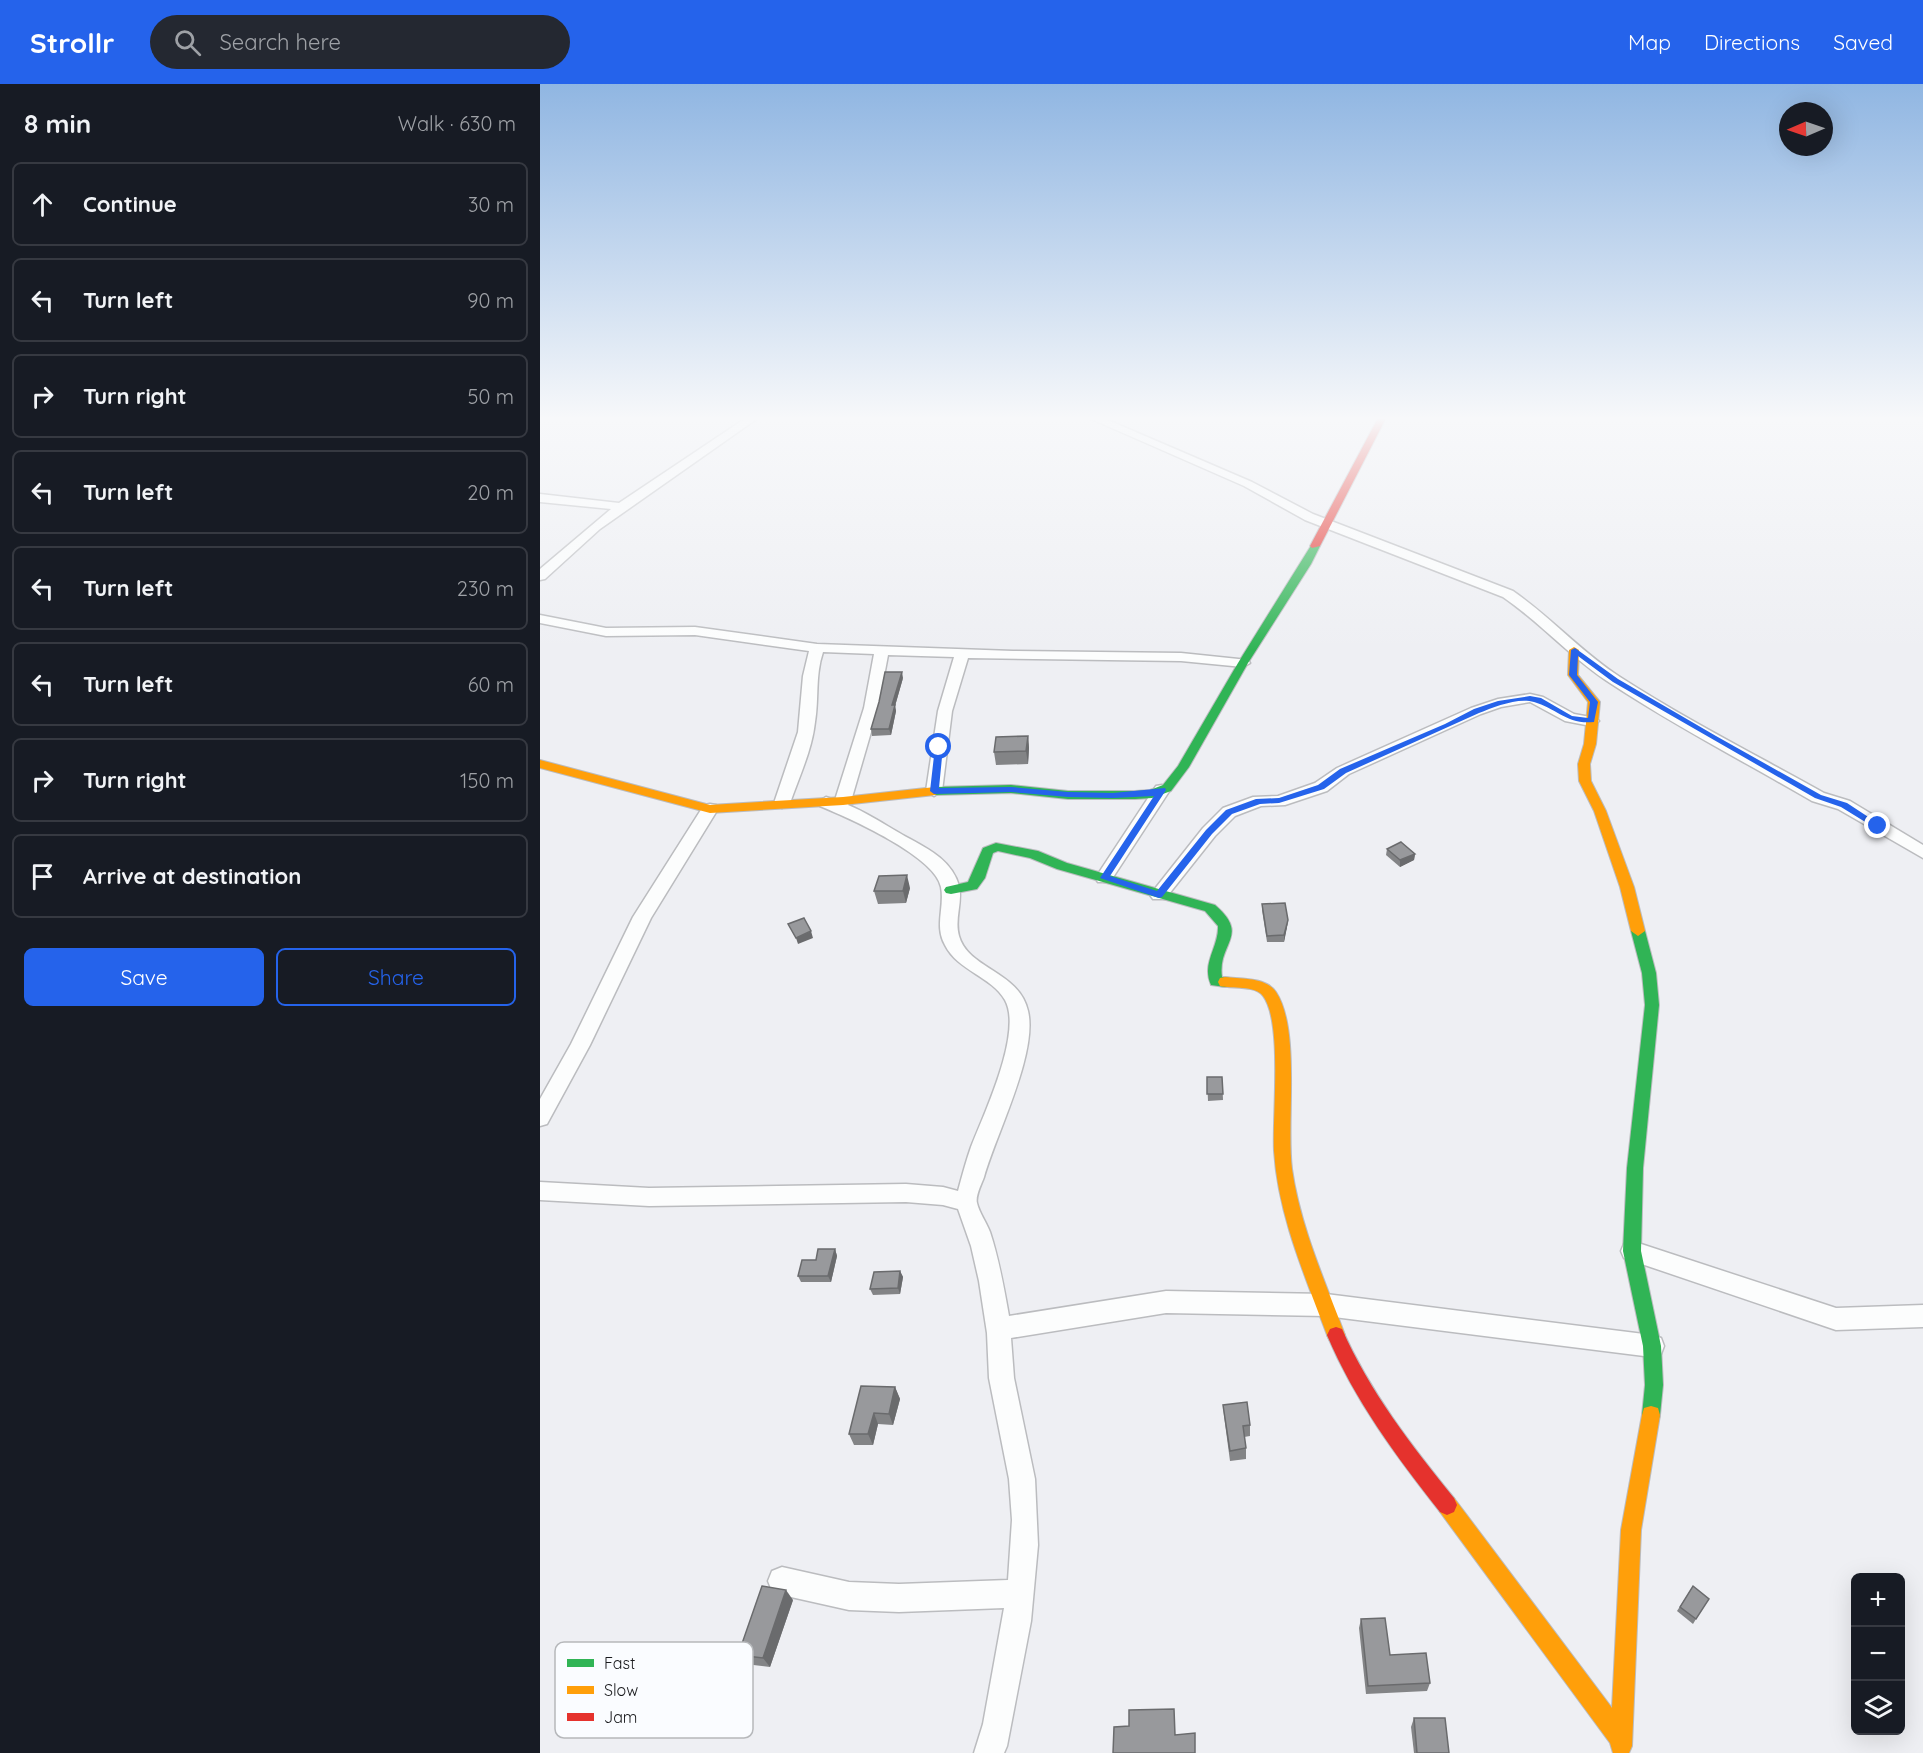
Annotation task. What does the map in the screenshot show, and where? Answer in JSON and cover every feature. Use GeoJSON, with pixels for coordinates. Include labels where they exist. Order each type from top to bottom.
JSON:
{"type":"FeatureCollection","features":[{"type":"Feature","properties":{"kind":"street"},"geometry":{"type":"LineString","coordinates":[[540,576],[596,526],[639,496]]}},
{"type":"Feature","properties":{"kind":"street"},"geometry":{"type":"LineString","coordinates":[[1270,496],[1309,517],[1508,594],[1615,680],[1713,738],[1818,796],[1844,805],[1923,852]]}},
{"type":"Feature","properties":{"kind":"street"},"geometry":{"type":"LineString","coordinates":[[540,764],[710,809],[782,803],[834,802],[934,791],[1011,789],[1068,795],[1152,794],[1167,788],[1183,767],[1243,663],[1306,564],[1342,496]]}},
{"type":"Feature","properties":{"kind":"street"},"geometry":{"type":"LineString","coordinates":[[540,498],[623,507]]}},
{"type":"Feature","properties":{"kind":"street"},"geometry":{"type":"LineString","coordinates":[[540,619],[606,632],[695,631],[817,648],[1160,656],[1243,663]]}},
{"type":"Feature","properties":{"kind":"street"},"geometry":{"type":"LineString","coordinates":[[782,803],[808,723],[809,676],[817,648]]}},
{"type":"Feature","properties":{"kind":"street"},"geometry":{"type":"LineString","coordinates":[[834,802],[871,708],[882,650]]}},
{"type":"Feature","properties":{"kind":"street"},"geometry":{"type":"LineString","coordinates":[[1575,650],[1573,675],[1594,702],[1590,744],[1584,764],[1585,782],[1600,811],[1627,887],[1648,973],[1652,1005],[1635,1168],[1632,1251],[1652,1346],[1654,1385],[1649,1431],[1631,1530],[1621,1746]]}},
{"type":"Feature","properties":{"kind":"street"},"geometry":{"type":"LineString","coordinates":[[934,791],[945,711],[963,653]]}},
{"type":"Feature","properties":{"kind":"street"},"geometry":{"type":"LineString","coordinates":[[1159,895],[1209,832],[1229,812],[1259,801],[1279,801],[1321,787],[1343,771],[1448,726],[1476,711],[1498,703],[1530,698],[1570,718],[1592,721]]}},
{"type":"Feature","properties":{"kind":"street"},"geometry":{"type":"LineString","coordinates":[[1104,878],[1162,790]]}},
{"type":"Feature","properties":{"kind":"street"},"geometry":{"type":"LineString","coordinates":[[834,802],[896,839],[918,848],[947,876],[951,890],[947,917],[955,947],[1002,985],[1014,997],[1020,1009],[1020,1028],[1011,1069],[980,1152],[965,1202]]}},
{"type":"Feature","properties":{"kind":"street"},"geometry":{"type":"LineString","coordinates":[[540,1118],[580,1045],[642,917],[710,809]]}},
{"type":"Feature","properties":{"kind":"street"},"geometry":{"type":"LineString","coordinates":[[951,890],[972,886],[976,882],[988,851],[996,848],[1033,854],[1062,866],[1210,908],[1223,917],[1227,930],[1215,959],[1216,981],[1262,987],[1270,994],[1280,1026],[1284,1166],[1294,1220],[1345,1359],[1402,1449],[1458,1517],[1621,1746]]}},
{"type":"Feature","properties":{"kind":"street"},"geometry":{"type":"LineString","coordinates":[[540,1191],[648,1197],[906,1193],[943,1196],[965,1202],[974,1215],[999,1329],[1002,1385],[1015,1435],[1024,1497],[1024,1538],[1010,1660],[989,1753]]}},
{"type":"Feature","properties":{"kind":"street"},"geometry":{"type":"LineString","coordinates":[[1632,1251],[1836,1319],[1923,1316]]}},
{"type":"Feature","properties":{"kind":"street"},"geometry":{"type":"LineString","coordinates":[[999,1329],[1166,1302],[1326,1305],[1652,1346]]}},
{"type":"Feature","properties":{"kind":"street"},"geometry":{"type":"LineString","coordinates":[[782,1581],[859,1596],[899,1598],[1019,1594]]}},
{"type":"Feature","properties":{"kind":"building"},"geometry":{"type":"Polygon","coordinates":[[[885,672],[902,672],[892,705],[895,705],[889,729],[871,729],[879,702],[885,672]]]}},
{"type":"Feature","properties":{"kind":"building"},"geometry":{"type":"Polygon","coordinates":[[[1028,736],[1026,751],[994,752],[996,737],[1028,736]]]}},
{"type":"Feature","properties":{"kind":"building"},"geometry":{"type":"Polygon","coordinates":[[[1401,842],[1415,854],[1400,860],[1387,849],[1401,842]]]}},
{"type":"Feature","properties":{"kind":"building"},"geometry":{"type":"Polygon","coordinates":[[[907,875],[903,891],[874,891],[879,876],[907,875]]]}},
{"type":"Feature","properties":{"kind":"building"},"geometry":{"type":"Polygon","coordinates":[[[1285,903],[1288,920],[1284,935],[1267,936],[1262,904],[1285,903]]]}},
{"type":"Feature","properties":{"kind":"building"},"geometry":{"type":"Polygon","coordinates":[[[804,918],[811,931],[796,938],[788,924],[804,918]]]}},
{"type":"Feature","properties":{"kind":"building"},"geometry":{"type":"Polygon","coordinates":[[[1207,1077],[1222,1077],[1223,1094],[1207,1094],[1207,1077]]]}},
{"type":"Feature","properties":{"kind":"building"},"geometry":{"type":"Polygon","coordinates":[[[818,1249],[835,1249],[828,1276],[798,1276],[802,1260],[816,1260],[818,1249]]]}},
{"type":"Feature","properties":{"kind":"building"},"geometry":{"type":"Polygon","coordinates":[[[900,1271],[898,1288],[870,1289],[874,1272],[900,1271]]]}},
{"type":"Feature","properties":{"kind":"building"},"geometry":{"type":"Polygon","coordinates":[[[861,1386],[895,1387],[889,1414],[874,1413],[868,1434],[849,1434],[861,1386]]]}},
{"type":"Feature","properties":{"kind":"building"},"geometry":{"type":"Polygon","coordinates":[[[1247,1402],[1250,1425],[1243,1426],[1246,1448],[1230,1451],[1223,1405],[1247,1402]]]}},
{"type":"Feature","properties":{"kind":"building"},"geometry":{"type":"Polygon","coordinates":[[[762,1586],[786,1590],[763,1658],[753,1657],[753,1642],[743,1642],[762,1586]]]}},
{"type":"Feature","properties":{"kind":"building"},"geometry":{"type":"Polygon","coordinates":[[[1693,1586],[1709,1599],[1696,1619],[1680,1607],[1693,1586]]]}},
{"type":"Feature","properties":{"kind":"building"},"geometry":{"type":"Polygon","coordinates":[[[1385,1618],[1390,1655],[1426,1653],[1430,1683],[1368,1686],[1361,1619],[1385,1618]]]}},
{"type":"Feature","properties":{"kind":"building"},"geometry":{"type":"Polygon","coordinates":[[[1174,1709],[1175,1735],[1195,1733],[1195,1753],[1113,1753],[1114,1727],[1129,1726],[1129,1710],[1174,1709]]]}},
{"type":"Feature","properties":{"kind":"building"},"geometry":{"type":"Polygon","coordinates":[[[1414,1718],[1445,1718],[1449,1753],[1417,1753],[1414,1718]]]}},
{"type":"Feature","properties":{"kind":"traffic: fast"},"geometry":{"type":"LineString","coordinates":[[935,791],[1011,789],[1068,795],[1135,795],[1152,794],[1167,788],[1183,767],[1243,663],[1315,546]]}},
{"type":"Feature","properties":{"kind":"traffic: fast"},"geometry":{"type":"LineString","coordinates":[[951,890],[972,886],[978,878],[988,851],[996,847],[1033,854],[1062,866],[1210,908],[1220,917],[1225,926],[1223,942],[1214,969],[1216,981],[1225,982]]}},
{"type":"Feature","properties":{"kind":"traffic: fast"},"geometry":{"type":"LineString","coordinates":[[1638,931],[1649,973],[1652,1005],[1635,1168],[1632,1251],[1652,1346],[1654,1385],[1651,1415]]}},
{"type":"Feature","properties":{"kind":"traffic: slow"},"geometry":{"type":"LineString","coordinates":[[1574,650],[1573,675],[1594,702],[1590,744],[1584,764],[1585,781],[1600,811],[1627,887],[1638,931]]}},
{"type":"Feature","properties":{"kind":"traffic: slow"},"geometry":{"type":"LineString","coordinates":[[540,764],[710,809],[843,801],[935,791]]}},
{"type":"Feature","properties":{"kind":"traffic: slow"},"geometry":{"type":"LineString","coordinates":[[1225,982],[1250,984],[1268,991],[1277,1014],[1282,1057],[1282,1149],[1288,1191],[1299,1233],[1336,1335]]}},
{"type":"Feature","properties":{"kind":"traffic: slow"},"geometry":{"type":"LineString","coordinates":[[1621,1746],[1631,1530],[1651,1415]]}},
{"type":"Feature","properties":{"kind":"traffic: slow"},"geometry":{"type":"LineString","coordinates":[[1447,1505],[1621,1739]]}},
{"type":"Feature","properties":{"kind":"traffic: jam"},"geometry":{"type":"LineString","coordinates":[[1315,546],[1341,496]]}},
{"type":"Feature","properties":{"kind":"traffic: jam"},"geometry":{"type":"LineString","coordinates":[[1336,1335],[1370,1402],[1447,1505]]}},
{"type":"Feature","properties":{"kind":"route"},"geometry":{"type":"LineString","coordinates":[[939,747],[934,791],[1011,789],[1068,795],[1135,795],[1152,794],[1162,790],[1104,878],[1159,895],[1209,832],[1229,812],[1259,801],[1279,801],[1321,787],[1343,771],[1448,726],[1476,711],[1498,703],[1530,698],[1570,718],[1592,721],[1594,702],[1573,675],[1575,650],[1615,680],[1713,738],[1818,796],[1844,805],[1878,826]]}}]}
